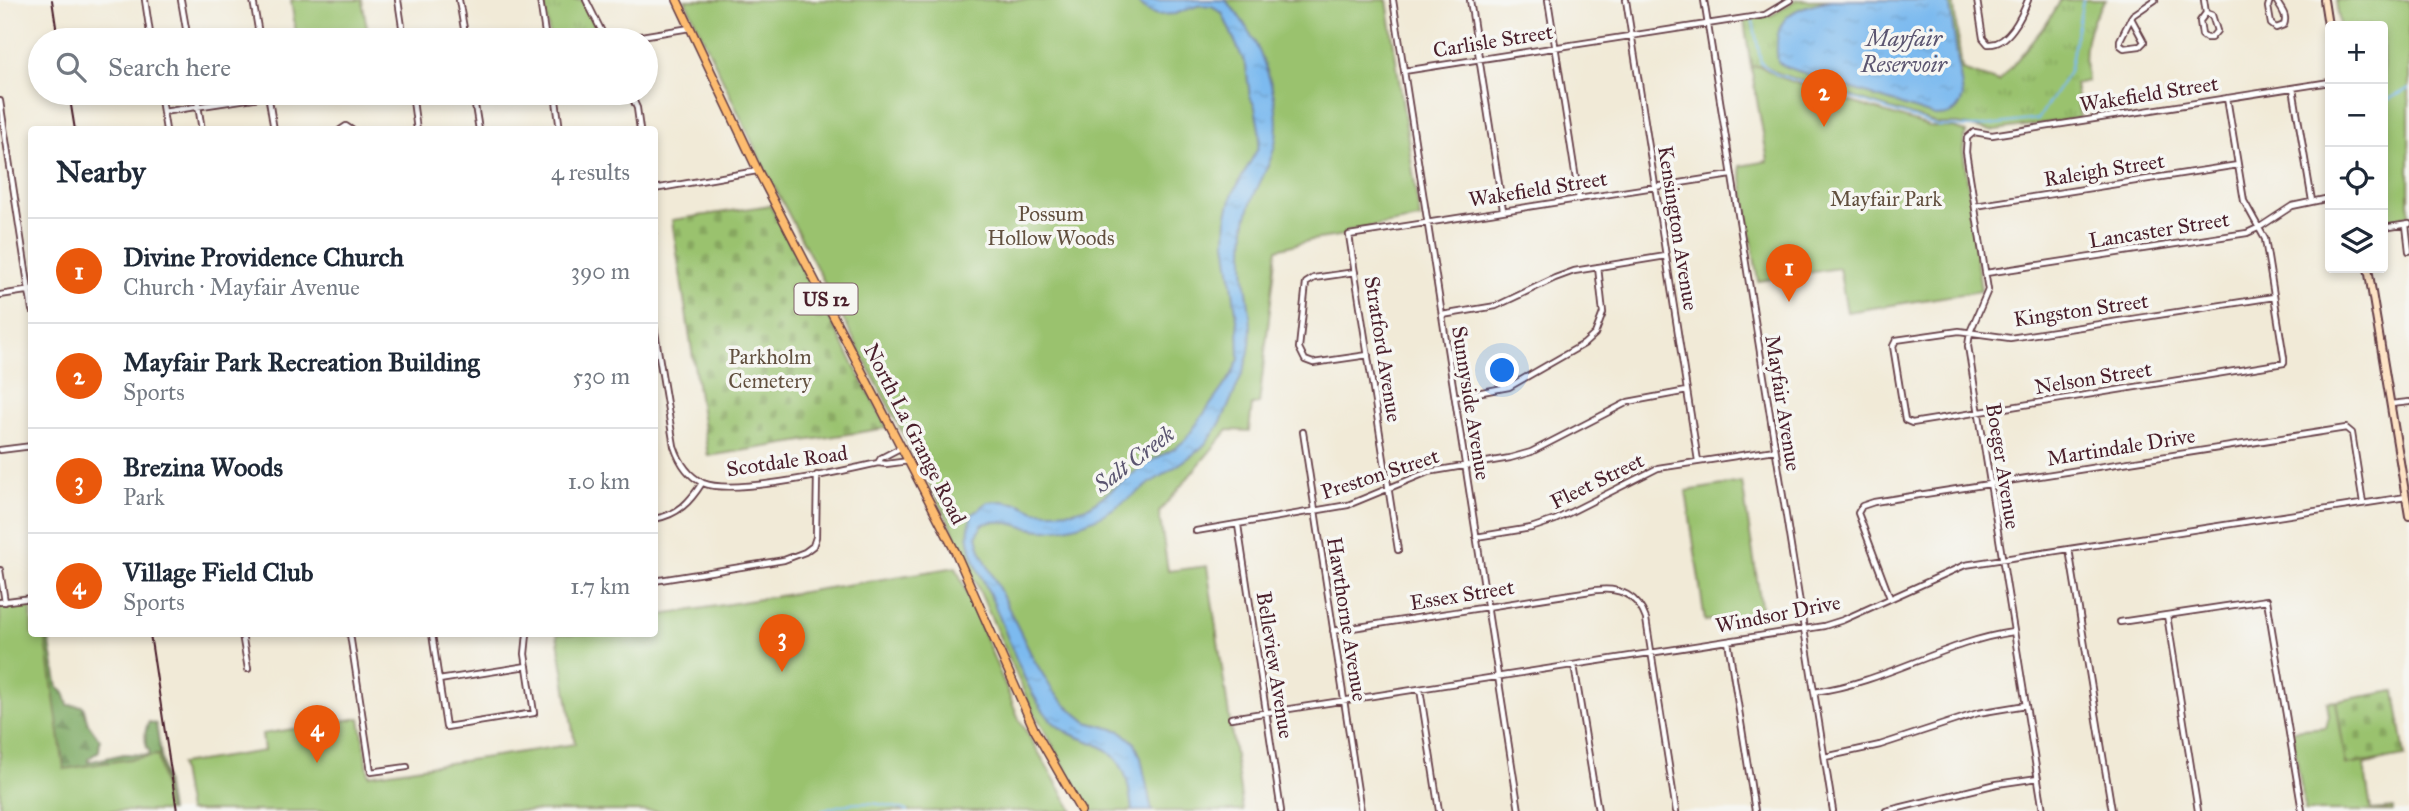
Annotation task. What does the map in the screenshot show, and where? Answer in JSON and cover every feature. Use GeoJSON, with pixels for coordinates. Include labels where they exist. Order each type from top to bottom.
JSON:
{"type":"FeatureCollection","features":[{"type":"Feature","properties":{"kind":"main road","name":"North La Grange Road"},"geometry":{"type":"LineString","coordinates":[[677,0],[758,171],[955,551],[1034,729],[1081,811]]}},
{"type":"Feature","properties":{"kind":"main road"},"geometry":{"type":"LineString","coordinates":[[2324,0],[2327,21]]}},
{"type":"Feature","properties":{"kind":"main road"},"geometry":{"type":"LineString","coordinates":[[2369,273],[2409,516]]}},
{"type":"Feature","properties":{"kind":"street"},"geometry":{"type":"LineString","coordinates":[[145,0],[149,28]]}},
{"type":"Feature","properties":{"kind":"street"},"geometry":{"type":"LineString","coordinates":[[181,0],[186,28]]}},
{"type":"Feature","properties":{"kind":"street"},"geometry":{"type":"LineString","coordinates":[[253,0],[258,28]]}},
{"type":"Feature","properties":{"kind":"street"},"geometry":{"type":"LineString","coordinates":[[398,0],[402,28]]}},
{"type":"Feature","properties":{"kind":"street"},"geometry":{"type":"LineString","coordinates":[[459,0],[464,28]]}},
{"type":"Feature","properties":{"kind":"street"},"geometry":{"type":"LineString","coordinates":[[540,0],[544,28]]}},
{"type":"Feature","properties":{"kind":"street"},"geometry":{"type":"LineString","coordinates":[[586,0],[600,28]]}},
{"type":"Feature","properties":{"kind":"street","name":"Sunnyside Avenue"},"geometry":{"type":"LineString","coordinates":[[1393,0],[1485,607],[1519,811]]}},
{"type":"Feature","properties":{"kind":"street"},"geometry":{"type":"LineString","coordinates":[[1470,0],[1503,210]]}},
{"type":"Feature","properties":{"kind":"street"},"geometry":{"type":"LineString","coordinates":[[1548,0],[1579,199]]}},
{"type":"Feature","properties":{"kind":"street","name":"Kensington Avenue"},"geometry":{"type":"LineString","coordinates":[[1626,0],[1698,461]]}},
{"type":"Feature","properties":{"kind":"street","name":"Mayfair Avenue"},"geometry":{"type":"LineString","coordinates":[[1704,0],[1833,811]]}},
{"type":"Feature","properties":{"kind":"street","name":"Carlisle Street"},"geometry":{"type":"LineString","coordinates":[[1404,71],[1765,15],[1790,0]]}},
{"type":"Feature","properties":{"kind":"street"},"geometry":{"type":"LineString","coordinates":[[1977,0],[1983,37],[1988,44],[1995,45],[2005,38],[2028,0]]}},
{"type":"Feature","properties":{"kind":"street"},"geometry":{"type":"LineString","coordinates":[[2131,18],[2144,37],[2144,44],[2122,47],[2120,43],[2131,18],[2136,11],[2155,0]]}},
{"type":"Feature","properties":{"kind":"street"},"geometry":{"type":"LineString","coordinates":[[2204,0],[2206,13]]}},
{"type":"Feature","properties":{"kind":"street"},"geometry":{"type":"LineString","coordinates":[[2270,0],[2270,24],[2276,28],[2282,27],[2285,21],[2283,10],[2276,0]]}},
{"type":"Feature","properties":{"kind":"street"},"geometry":{"type":"LineString","coordinates":[[2206,13],[2213,15],[2215,19],[2217,31],[2211,38],[2202,35],[2200,18],[2206,13]]}},
{"type":"Feature","properties":{"kind":"street"},"geometry":{"type":"LineString","coordinates":[[658,33],[690,28]]}},
{"type":"Feature","properties":{"kind":"street","name":"Wakefield Street"},"geometry":{"type":"LineString","coordinates":[[1974,132],[1992,135],[2325,83]]}},
{"type":"Feature","properties":{"kind":"street"},"geometry":{"type":"LineString","coordinates":[[2293,88],[2312,201]]}},
{"type":"Feature","properties":{"kind":"street"},"geometry":{"type":"LineString","coordinates":[[2227,98],[2246,206],[2264,239],[2274,297]]}},
{"type":"Feature","properties":{"kind":"street"},"geometry":{"type":"LineString","coordinates":[[0,101],[3,139],[28,279]]}},
{"type":"Feature","properties":{"kind":"street"},"geometry":{"type":"LineString","coordinates":[[162,105],[165,126]]}},
{"type":"Feature","properties":{"kind":"street"},"geometry":{"type":"LineString","coordinates":[[163,112],[209,105]]}},
{"type":"Feature","properties":{"kind":"street"},"geometry":{"type":"LineString","coordinates":[[270,105],[273,126]]}},
{"type":"Feature","properties":{"kind":"street"},"geometry":{"type":"LineString","coordinates":[[414,105],[416,126]]}},
{"type":"Feature","properties":{"kind":"street"},"geometry":{"type":"LineString","coordinates":[[475,105],[478,126]]}},
{"type":"Feature","properties":{"kind":"street"},"geometry":{"type":"LineString","coordinates":[[557,105],[559,126]]}},
{"type":"Feature","properties":{"kind":"street"},"geometry":{"type":"LineString","coordinates":[[636,105],[639,126]]}},
{"type":"Feature","properties":{"kind":"street"},"geometry":{"type":"LineString","coordinates":[[198,107],[201,126]]}},
{"type":"Feature","properties":{"kind":"street","name":"Boeger Avenue"},"geometry":{"type":"LineString","coordinates":[[1974,132],[1968,138],[1966,148],[1986,273],[1987,295],[1970,332],[1968,346],[2043,811]]}},
{"type":"Feature","properties":{"kind":"street","name":"Raleigh Street"},"geometry":{"type":"LineString","coordinates":[[1975,206],[2238,165]]}},
{"type":"Feature","properties":{"kind":"street"},"geometry":{"type":"LineString","coordinates":[[658,188],[758,171]]}},
{"type":"Feature","properties":{"kind":"street","name":"Wakefield Street"},"geometry":{"type":"LineString","coordinates":[[1349,234],[1731,175]]}},
{"type":"Feature","properties":{"kind":"street","name":"Lancaster Street"},"geometry":{"type":"LineString","coordinates":[[1986,273],[2247,233],[2260,228],[2288,208],[2325,199]]}},
{"type":"Feature","properties":{"kind":"street"},"geometry":{"type":"LineString","coordinates":[[2388,227],[2407,225],[2409,251]]}},
{"type":"Feature","properties":{"kind":"street","name":"Stratford Avenue"},"geometry":{"type":"LineString","coordinates":[[1349,234],[1398,550]]}},
{"type":"Feature","properties":{"kind":"street"},"geometry":{"type":"LineString","coordinates":[[1442,315],[1496,306],[1555,278],[1598,267],[1666,256]]}},
{"type":"Feature","properties":{"kind":"street"},"geometry":{"type":"LineString","coordinates":[[1455,397],[1509,387],[1584,344],[1595,334],[1602,320],[1603,298],[1598,267]]}},
{"type":"Feature","properties":{"kind":"street"},"geometry":{"type":"LineString","coordinates":[[1355,272],[1314,278],[1306,283],[1299,348],[1305,360],[1313,363],[1368,355]]}},
{"type":"Feature","properties":{"kind":"street"},"geometry":{"type":"LineString","coordinates":[[0,295],[28,290]]}},
{"type":"Feature","properties":{"kind":"street","name":"Kingston Street"},"geometry":{"type":"LineString","coordinates":[[1907,422],[1894,341],[1954,331],[2010,338],[2274,297]]}},
{"type":"Feature","properties":{"kind":"street","name":"Nelson Street"},"geometry":{"type":"LineString","coordinates":[[1907,422],[2284,363],[2274,297]]}},
{"type":"Feature","properties":{"kind":"street","name":"Scotdale Road"},"geometry":{"type":"LineString","coordinates":[[658,350],[674,446],[685,469],[702,483],[733,488],[878,463],[909,461]]}},
{"type":"Feature","properties":{"kind":"street","name":"Preston Street"},"geometry":{"type":"LineString","coordinates":[[1196,531],[1357,503],[1428,472],[1531,452],[1628,402],[1687,391]]}},
{"type":"Feature","properties":{"kind":"street"},"geometry":{"type":"LineString","coordinates":[[2390,404],[2409,402]]}},
{"type":"Feature","properties":{"kind":"street","name":"Martindale Drive"},"geometry":{"type":"LineString","coordinates":[[1890,598],[1861,526],[1858,509],[1874,502],[2348,429],[2352,433],[2363,503]]}},
{"type":"Feature","properties":{"kind":"street","name":"Hawthorne Avenue"},"geometry":{"type":"LineString","coordinates":[[1303,432],[1361,811]]}},
{"type":"Feature","properties":{"kind":"street"},"geometry":{"type":"LineString","coordinates":[[0,450],[28,446]]}},
{"type":"Feature","properties":{"kind":"street","name":"Scotdale Road"},"geometry":{"type":"LineString","coordinates":[[878,463],[881,458],[902,447]]}},
{"type":"Feature","properties":{"kind":"street","name":"Fleet Street"},"geometry":{"type":"LineString","coordinates":[[1476,537],[1543,524],[1575,511],[1644,473],[1664,467],[1775,450]]}},
{"type":"Feature","properties":{"kind":"street"},"geometry":{"type":"LineString","coordinates":[[658,580],[784,560],[805,552],[813,546],[816,537],[817,475]]}},
{"type":"Feature","properties":{"kind":"street"},"geometry":{"type":"LineString","coordinates":[[658,518],[684,507],[702,483]]}},
{"type":"Feature","properties":{"kind":"street","name":"Windsor Drive"},"geometry":{"type":"LineString","coordinates":[[1231,718],[1804,629],[1843,620],[1961,566],[2406,497]]}},
{"type":"Feature","properties":{"kind":"street","name":"Belleview Avenue"},"geometry":{"type":"LineString","coordinates":[[1238,524],[1281,811]]}},
{"type":"Feature","properties":{"kind":"street"},"geometry":{"type":"LineString","coordinates":[[2069,549],[2112,811]]}},
{"type":"Feature","properties":{"kind":"street"},"geometry":{"type":"LineString","coordinates":[[0,570],[3,602],[28,599]]}},
{"type":"Feature","properties":{"kind":"street","name":"Essex Street"},"geometry":{"type":"LineString","coordinates":[[1333,631],[1597,590],[1619,590],[1638,603],[1646,619],[1651,653]]}},
{"type":"Feature","properties":{"kind":"street"},"geometry":{"type":"LineString","coordinates":[[2120,622],[2267,600],[2302,811]]}},
{"type":"Feature","properties":{"kind":"street"},"geometry":{"type":"LineString","coordinates":[[2167,615],[2198,811]]}},
{"type":"Feature","properties":{"kind":"street"},"geometry":{"type":"LineString","coordinates":[[1814,692],[1852,686],[1964,642],[2013,632]]}},
{"type":"Feature","properties":{"kind":"street"},"geometry":{"type":"LineString","coordinates":[[243,637],[248,669]]}},
{"type":"Feature","properties":{"kind":"street"},"geometry":{"type":"LineString","coordinates":[[350,637],[371,772],[407,767]]}},
{"type":"Feature","properties":{"kind":"street"},"geometry":{"type":"LineString","coordinates":[[432,637],[446,727],[534,713],[527,666],[527,637]]}},
{"type":"Feature","properties":{"kind":"street"},"geometry":{"type":"LineString","coordinates":[[1728,641],[1755,811]]}},
{"type":"Feature","properties":{"kind":"street"},"geometry":{"type":"LineString","coordinates":[[1651,653],[1676,811]]}},
{"type":"Feature","properties":{"kind":"street"},"geometry":{"type":"LineString","coordinates":[[1574,665],[1598,811]]}},
{"type":"Feature","properties":{"kind":"street"},"geometry":{"type":"LineString","coordinates":[[439,680],[527,666]]}},
{"type":"Feature","properties":{"kind":"street"},"geometry":{"type":"LineString","coordinates":[[1420,689],[1440,811]]}},
{"type":"Feature","properties":{"kind":"street"},"geometry":{"type":"LineString","coordinates":[[1825,757],[1880,745],[1978,713],[2026,705]]}},
{"type":"Feature","properties":{"kind":"street"},"geometry":{"type":"LineString","coordinates":[[1886,811],[1997,784],[2038,778]]}},
{"type":"Feature","properties":{"kind":"green space"},"geometry":{"type":"Polygon","coordinates":[[[291,0],[362,0],[367,28],[295,28],[291,0]]]}},
{"type":"Feature","properties":{"kind":"green space"},"geometry":{"type":"Polygon","coordinates":[[[544,0],[583,0],[596,28],[548,28],[544,0]]]}},
{"type":"Feature","properties":{"kind":"green space","name":"Possum Hollow Woods"},"geometry":{"type":"Polygon","coordinates":[[[685,0],[1387,0],[1420,219],[1346,231],[1346,235],[1277,249],[1259,404],[1252,405],[1249,431],[1228,430],[1159,512],[1168,571],[1207,566],[1243,811],[1089,811],[1028,701],[949,522],[763,165],[685,0]]]}},
{"type":"Feature","properties":{"kind":"green space"},"geometry":{"type":"Polygon","coordinates":[[[1797,0],[1953,0],[1962,70],[1999,82],[2047,23],[2061,0],[2106,0],[2094,19],[2087,39],[2087,81],[2075,84],[2080,118],[1990,131],[1958,124],[1938,124],[1795,79],[1765,65],[1751,67],[1744,21],[1772,15],[1797,0]]]}},
{"type":"Feature","properties":{"kind":"green space"},"geometry":{"type":"Polygon","coordinates":[[[2336,0],[2409,0],[2409,215],[2388,219],[2388,21],[2339,21],[2336,0]]]}},
{"type":"Feature","properties":{"kind":"green space","name":"Mayfair Park"},"geometry":{"type":"Polygon","coordinates":[[[1760,66],[1780,77],[1835,97],[1929,126],[1966,132],[1963,149],[1981,291],[1847,312],[1839,268],[1758,281],[1740,166],[1768,161],[1751,67],[1760,66]]]}},
{"type":"Feature","properties":{"kind":"green space","name":"Parkholm Cemetery"},"geometry":{"type":"Polygon","coordinates":[[[770,205],[887,428],[708,456],[672,220],[770,205]]]}},
{"type":"Feature","properties":{"kind":"green space"},"geometry":{"type":"Polygon","coordinates":[[[1742,482],[1762,612],[1705,621],[1686,491],[1742,482]]]}},
{"type":"Feature","properties":{"kind":"green space"},"geometry":{"type":"Polygon","coordinates":[[[956,567],[1019,719],[1073,811],[188,811],[180,764],[264,751],[262,734],[360,718],[369,775],[575,744],[557,637],[658,637],[658,616],[956,567]]]}},
{"type":"Feature","properties":{"kind":"green space"},"geometry":{"type":"Polygon","coordinates":[[[28,601],[28,637],[45,637],[64,769],[158,755],[167,811],[0,811],[0,606],[28,601]]]}},
{"type":"Feature","properties":{"kind":"green space"},"geometry":{"type":"Polygon","coordinates":[[[31,637],[50,637],[58,688],[64,692],[68,705],[83,706],[88,723],[100,740],[99,751],[88,759],[88,762],[124,754],[148,755],[150,752],[146,742],[146,729],[149,722],[156,724],[170,811],[0,811],[31,637]]]}},
{"type":"Feature","properties":{"kind":"green space"},"geometry":{"type":"Polygon","coordinates":[[[2395,691],[2405,756],[2346,766],[2336,701],[2395,691]]]}},
{"type":"Feature","properties":{"kind":"green space"},"geometry":{"type":"Polygon","coordinates":[[[2336,701],[2346,765],[2386,759],[2364,765],[2371,810],[2393,808],[2393,811],[2305,811],[2292,730],[2326,727],[2329,716],[2327,702],[2336,701]]]}},
{"type":"Feature","properties":{"kind":"water","name":"Salt Creek"},"geometry":{"type":"Polygon","coordinates":[[[1135,0],[1225,0],[1249,32],[1268,73],[1277,116],[1276,136],[1272,155],[1246,219],[1244,265],[1251,332],[1246,364],[1222,420],[1206,443],[1189,458],[1116,507],[1092,520],[1065,528],[1040,530],[990,522],[982,525],[977,535],[980,550],[1033,658],[1053,691],[1087,722],[1121,731],[1135,743],[1141,758],[1152,811],[1132,811],[1127,781],[1114,756],[1096,744],[1059,727],[1035,699],[976,565],[968,533],[972,514],[988,502],[1002,501],[1020,504],[1035,511],[1051,512],[1073,511],[1090,506],[1147,463],[1185,440],[1231,376],[1239,359],[1238,326],[1226,242],[1227,215],[1232,195],[1258,148],[1260,135],[1255,107],[1250,97],[1246,66],[1222,13],[1212,6],[1200,5],[1175,14],[1158,15],[1147,11],[1135,0]]]}},
{"type":"Feature","properties":{"kind":"water","name":"Mayfair Reservoir"},"geometry":{"type":"Polygon","coordinates":[[[1831,0],[1949,0],[1963,96],[1957,109],[1950,114],[1935,116],[1786,67],[1778,62],[1778,34],[1787,17],[1805,7],[1831,0]]]}},
{"type":"Feature","properties":{"kind":"waterway"},"geometry":{"type":"LineString","coordinates":[[1753,21],[1761,63],[1776,74],[1939,126],[1975,127],[2038,119],[2069,72],[2083,0]]}},
{"type":"Feature","properties":{"kind":"waterway"},"geometry":{"type":"LineString","coordinates":[[2388,100],[2409,89]]}},
{"type":"Feature","properties":{"kind":"waterway"},"geometry":{"type":"LineString","coordinates":[[822,811],[864,803],[907,811]]}},
{"type":"Feature","properties":{"kind":"railway"},"geometry":{"type":"LineString","coordinates":[[52,0],[56,28]]}},
{"type":"Feature","properties":{"kind":"railway"},"geometry":{"type":"LineString","coordinates":[[71,105],[74,126]]}},
{"type":"Feature","properties":{"kind":"railway"},"geometry":{"type":"LineString","coordinates":[[150,637],[177,811]]}},
{"type":"Feature","properties":{"kind":"place","name":"Mayfair Park Recreation Building"},"geometry":{"type":"Point","coordinates":[1824,127]}},
{"type":"Feature","properties":{"kind":"place","name":"Divine Providence Church"},"geometry":{"type":"Point","coordinates":[1789,302]}},
{"type":"Feature","properties":{"kind":"place","name":"Brezina Woods"},"geometry":{"type":"Point","coordinates":[782,672]}},
{"type":"Feature","properties":{"kind":"place","name":"Village Field Club"},"geometry":{"type":"Point","coordinates":[317,763]}}]}
